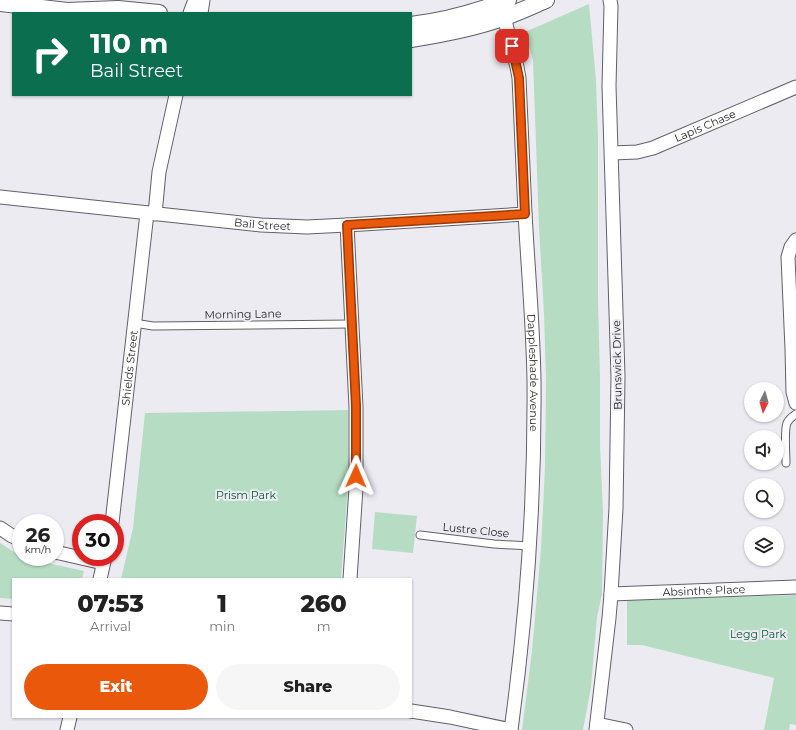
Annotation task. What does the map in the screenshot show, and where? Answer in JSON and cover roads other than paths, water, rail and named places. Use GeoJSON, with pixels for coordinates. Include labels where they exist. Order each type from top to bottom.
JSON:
{"type":"FeatureCollection","features":[{"type":"Feature","properties":{"kind":"street"},"geometry":{"type":"LineString","coordinates":[[190,12],[195,0]]}},
{"type":"Feature","properties":{"kind":"street"},"geometry":{"type":"LineString","coordinates":[[201,12],[203,0]]}},
{"type":"Feature","properties":{"kind":"street"},"geometry":{"type":"LineString","coordinates":[[504,17],[508,0]]}},
{"type":"Feature","properties":{"kind":"street"},"geometry":{"type":"LineString","coordinates":[[412,26],[452,18],[508,0]]}},
{"type":"Feature","properties":{"kind":"street","name":"Brunswick Drive"},"geometry":{"type":"LineString","coordinates":[[596,727],[609,625],[616,508],[618,376],[610,86],[610,0]]}},
{"type":"Feature","properties":{"kind":"street"},"geometry":{"type":"LineString","coordinates":[[412,39],[455,31],[504,17],[539,1]]}},
{"type":"Feature","properties":{"kind":"street"},"geometry":{"type":"LineString","coordinates":[[0,4],[71,12],[118,9],[149,12]]}},
{"type":"Feature","properties":{"kind":"street","name":"Dappleshade Avenue"},"geometry":{"type":"LineString","coordinates":[[504,17],[510,35],[519,78],[525,214],[532,313],[534,380],[530,546],[521,648],[511,730]]}},
{"type":"Feature","properties":{"kind":"street","name":"Lapis Chase"},"geometry":{"type":"LineString","coordinates":[[612,153],[637,152],[653,148],[796,87]]}},
{"type":"Feature","properties":{"kind":"street","name":"Shields Street"},"geometry":{"type":"LineString","coordinates":[[113,514],[134,323],[151,213],[176,96]]}},
{"type":"Feature","properties":{"kind":"street","name":"Bail Street"},"geometry":{"type":"LineString","coordinates":[[0,197],[261,225],[347,225],[525,214]]}},
{"type":"Feature","properties":{"kind":"street"},"geometry":{"type":"LineString","coordinates":[[347,225],[357,450],[356,496],[350,578]]}},
{"type":"Feature","properties":{"kind":"street"},"geometry":{"type":"LineString","coordinates":[[796,240],[791,247],[788,257],[793,392],[796,403]]}},
{"type":"Feature","properties":{"kind":"street"},"geometry":{"type":"LineString","coordinates":[[0,528],[12,536]]}},
{"type":"Feature","properties":{"kind":"street"},"geometry":{"type":"LineString","coordinates":[[100,578],[103,566]]}},
{"type":"Feature","properties":{"kind":"street","name":"Absinthe Place"},"geometry":{"type":"LineString","coordinates":[[611,594],[796,587]]}},
{"type":"Feature","properties":{"kind":"street"},"geometry":{"type":"LineString","coordinates":[[0,613],[12,614]]}},
{"type":"Feature","properties":{"kind":"street"},"geometry":{"type":"LineString","coordinates":[[412,711],[450,717],[511,730]]}},
{"type":"Feature","properties":{"kind":"street"},"geometry":{"type":"LineString","coordinates":[[67,730],[70,718]]}},
{"type":"Feature","properties":{"kind":"street"},"geometry":{"type":"LineString","coordinates":[[596,727],[626,730]]}},
{"type":"Feature","properties":{"kind":"lane","name":"Morning Lane"},"geometry":{"type":"LineString","coordinates":[[134,323],[153,326],[352,324]]}},
{"type":"Feature","properties":{"kind":"lane"},"geometry":{"type":"LineString","coordinates":[[786,463],[787,422],[796,414]]}},
{"type":"Feature","properties":{"kind":"lane","name":"Lustre Close"},"geometry":{"type":"LineString","coordinates":[[420,535],[494,544],[530,546]]}},
{"type":"Feature","properties":{"kind":"park label","name":"Prism Park"},"geometry":{"type":"Point","coordinates":[246,495]}},
{"type":"Feature","properties":{"kind":"park label","name":"Legg Park"},"geometry":{"type":"Point","coordinates":[758,634]}}]}
